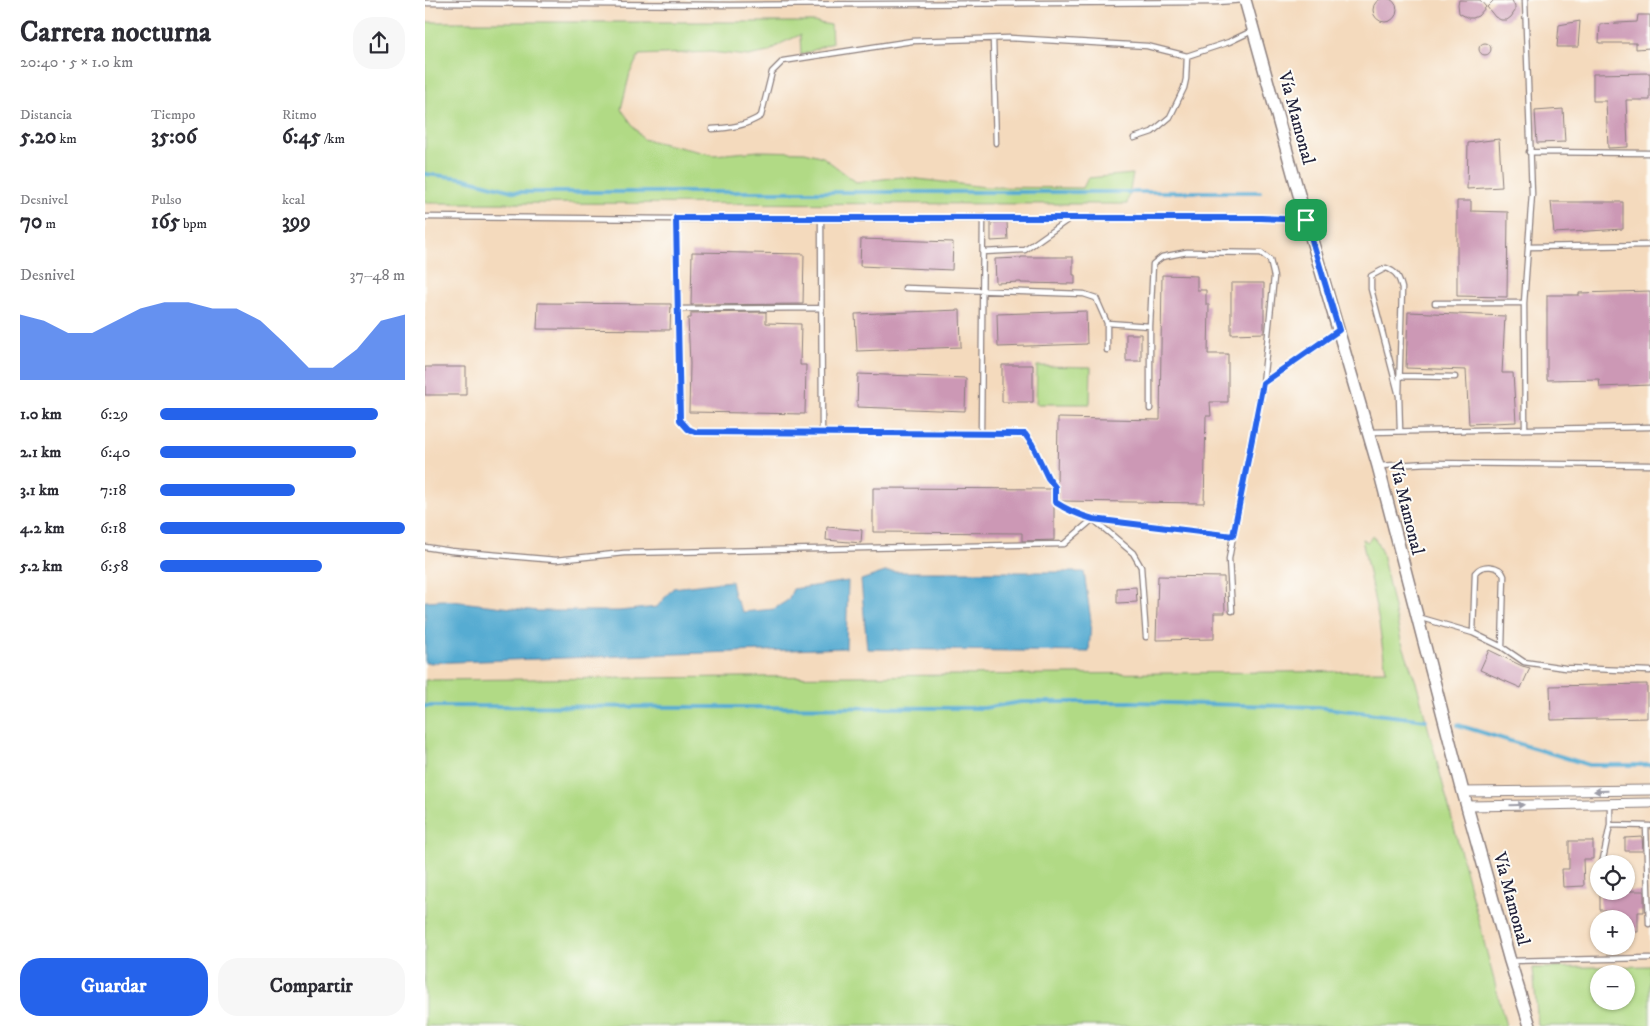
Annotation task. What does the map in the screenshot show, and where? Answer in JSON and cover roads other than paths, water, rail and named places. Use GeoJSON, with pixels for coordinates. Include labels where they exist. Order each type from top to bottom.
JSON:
{"type":"FeatureCollection","features":[{"type":"Feature","properties":{"kind":"street","name":"Vía Mamonal"},"geometry":{"type":"LineString","coordinates":[[1245,0],[1306,220],[1378,466],[1463,792],[1530,1026]]}},
{"type":"Feature","properties":{"kind":"street"},"geometry":{"type":"LineString","coordinates":[[1463,792],[1650,790]]}},
{"type":"Feature","properties":{"kind":"street"},"geometry":{"type":"LineString","coordinates":[[1468,806],[1650,803]]}},
{"type":"Feature","properties":{"kind":"lane"},"geometry":{"type":"LineString","coordinates":[[425,3],[730,5],[1207,2],[1245,0]]}},
{"type":"Feature","properties":{"kind":"lane"},"geometry":{"type":"LineString","coordinates":[[1525,0],[1532,194],[1524,304],[1525,429]]}},
{"type":"Feature","properties":{"kind":"lane"},"geometry":{"type":"LineString","coordinates":[[712,129],[734,128],[761,116],[772,72],[783,61],[912,41],[1009,38],[1147,46],[1187,56],[1229,42],[1253,31]]}},
{"type":"Feature","properties":{"kind":"lane"},"geometry":{"type":"LineString","coordinates":[[993,39],[996,143]]}},
{"type":"Feature","properties":{"kind":"lane"},"geometry":{"type":"LineString","coordinates":[[1134,138],[1152,132],[1170,117],[1184,88],[1187,56]]}},
{"type":"Feature","properties":{"kind":"lane"},"geometry":{"type":"LineString","coordinates":[[1529,152],[1650,153]]}},
{"type":"Feature","properties":{"kind":"lane"},"geometry":{"type":"LineString","coordinates":[[425,217],[1261,218],[1306,220]]}},
{"type":"Feature","properties":{"kind":"lane"},"geometry":{"type":"LineString","coordinates":[[676,218],[680,420],[688,429],[695,432],[1026,435],[1041,461],[1048,478],[1055,487],[1055,502],[1064,508],[1093,519],[1233,536]]}},
{"type":"Feature","properties":{"kind":"lane"},"geometry":{"type":"LineString","coordinates":[[821,218],[822,433]]}},
{"type":"Feature","properties":{"kind":"lane"},"geometry":{"type":"LineString","coordinates":[[981,434],[983,218]]}},
{"type":"Feature","properties":{"kind":"lane"},"geometry":{"type":"LineString","coordinates":[[983,252],[1025,250],[1069,218]]}},
{"type":"Feature","properties":{"kind":"lane"},"geometry":{"type":"LineString","coordinates":[[1528,247],[1650,245]]}},
{"type":"Feature","properties":{"kind":"lane"},"geometry":{"type":"LineString","coordinates":[[1150,409],[1150,326],[1153,264],[1162,257],[1187,252],[1261,253],[1270,260],[1274,277],[1263,383],[1229,559],[1232,611]]}},
{"type":"Feature","properties":{"kind":"lane"},"geometry":{"type":"LineString","coordinates":[[1399,396],[1371,289],[1371,276],[1386,268],[1394,271],[1398,276],[1402,288],[1399,376],[1400,430]]}},
{"type":"Feature","properties":{"kind":"lane"},"geometry":{"type":"LineString","coordinates":[[905,288],[1084,294],[1097,298],[1107,323],[1107,350]]}},
{"type":"Feature","properties":{"kind":"lane"},"geometry":{"type":"LineString","coordinates":[[1435,303],[1524,304]]}},
{"type":"Feature","properties":{"kind":"lane"},"geometry":{"type":"LineString","coordinates":[[678,310],[821,308]]}},
{"type":"Feature","properties":{"kind":"lane"},"geometry":{"type":"LineString","coordinates":[[1107,323],[1150,326]]}},
{"type":"Feature","properties":{"kind":"lane"},"geometry":{"type":"LineString","coordinates":[[1263,383],[1339,330]]}},
{"type":"Feature","properties":{"kind":"lane"},"geometry":{"type":"LineString","coordinates":[[1399,376],[1455,376]]}},
{"type":"Feature","properties":{"kind":"lane"},"geometry":{"type":"LineString","coordinates":[[1368,432],[1650,427]]}},
{"type":"Feature","properties":{"kind":"lane"},"geometry":{"type":"LineString","coordinates":[[1378,466],[1428,463],[1650,465]]}},
{"type":"Feature","properties":{"kind":"lane"},"geometry":{"type":"LineString","coordinates":[[425,547],[556,560],[624,552],[1064,544],[1093,519]]}},
{"type":"Feature","properties":{"kind":"lane"},"geometry":{"type":"LineString","coordinates":[[1093,519],[1133,552],[1141,567],[1146,638]]}},
{"type":"Feature","properties":{"kind":"lane"},"geometry":{"type":"LineString","coordinates":[[1473,633],[1475,573],[1482,567],[1498,568],[1504,576],[1502,647]]}},
{"type":"Feature","properties":{"kind":"lane"},"geometry":{"type":"LineString","coordinates":[[1417,617],[1473,633],[1502,647],[1524,662],[1565,668],[1650,671]]}},
{"type":"Feature","properties":{"kind":"lane"},"geometry":{"type":"LineString","coordinates":[[1604,855],[1610,825],[1610,803]]}},
{"type":"Feature","properties":{"kind":"lane"},"geometry":{"type":"LineString","coordinates":[[1610,825],[1648,826],[1649,924]]}},
{"type":"Feature","properties":{"kind":"lane"},"geometry":{"type":"LineString","coordinates":[[1510,961],[1650,958]]}},
{"type":"Feature","properties":{"kind":"water"},"geometry":{"type":"Polygon","coordinates":[[[885,572],[1084,572],[1091,621],[1089,652],[867,649],[861,580],[885,572]]]}},
{"type":"Feature","properties":{"kind":"water"},"geometry":{"type":"Polygon","coordinates":[[[731,581],[734,596],[743,612],[774,609],[788,600],[793,589],[848,581],[846,648],[425,663],[425,601],[443,600],[538,611],[619,611],[657,607],[673,588],[731,581]]]}},
{"type":"Feature","properties":{"kind":"waterway"},"geometry":{"type":"LineString","coordinates":[[425,174],[462,178],[516,192],[1260,192]]}},
{"type":"Feature","properties":{"kind":"waterway"},"geometry":{"type":"LineString","coordinates":[[425,706],[984,708],[1021,702],[1133,702],[1316,707],[1426,720]]}},
{"type":"Feature","properties":{"kind":"waterway"},"geometry":{"type":"LineString","coordinates":[[1458,725],[1589,765],[1650,765]]}}]}
